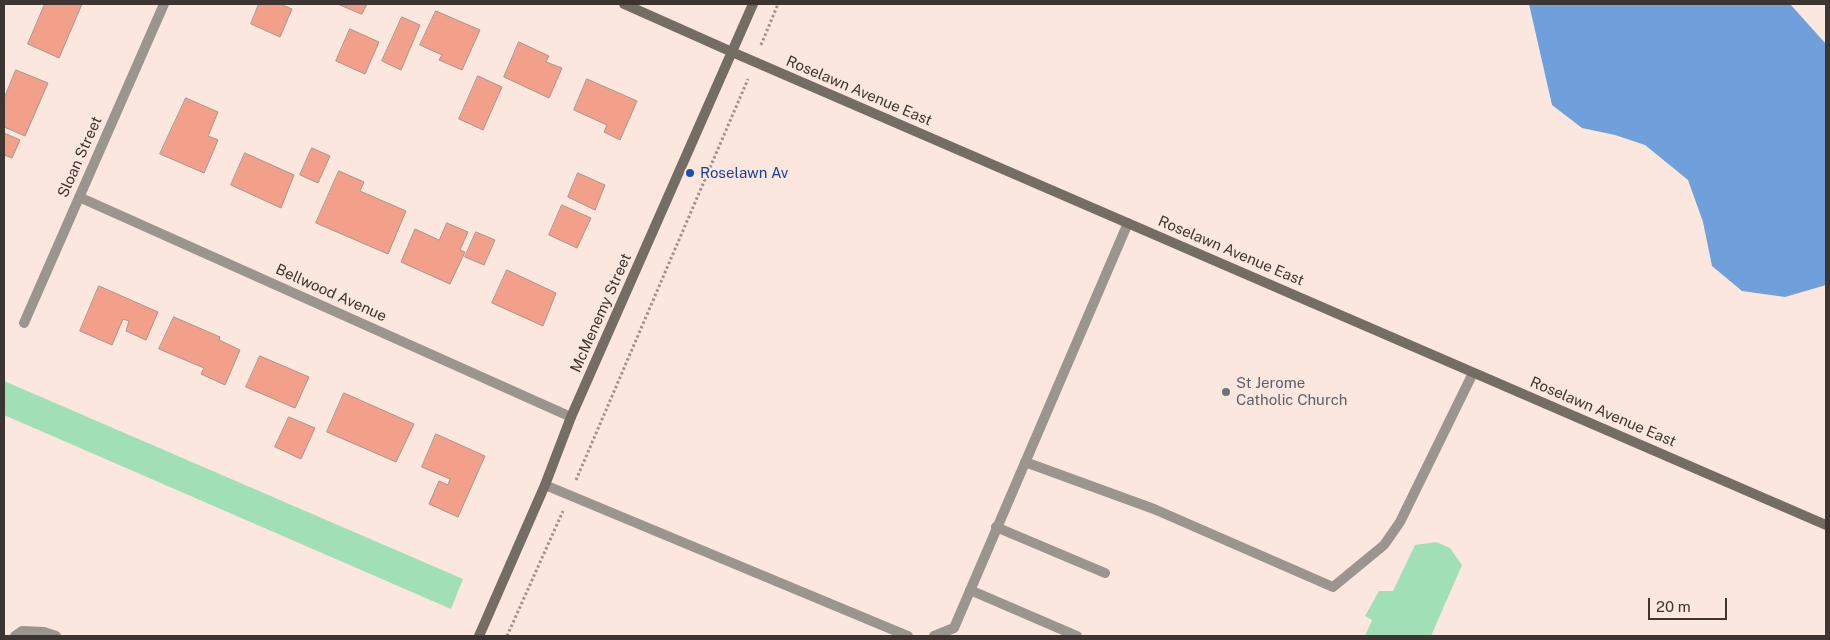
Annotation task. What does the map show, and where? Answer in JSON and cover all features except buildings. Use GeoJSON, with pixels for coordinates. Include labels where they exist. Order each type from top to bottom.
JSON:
{"type":"FeatureCollection","features":[{"type":"Feature","properties":{"kind":"street","name":"Sloan Street"},"geometry":{"type":"LineString","coordinates":[[24,322],[164,4]]}},
{"type":"Feature","properties":{"kind":"street","name":"Roselawn Avenue East"},"geometry":{"type":"LineString","coordinates":[[624,4],[754,62],[1826,525]]}},
{"type":"Feature","properties":{"kind":"street","name":"McMenemy Street"},"geometry":{"type":"LineString","coordinates":[[479,636],[572,417],[753,4]]}},
{"type":"Feature","properties":{"kind":"street","name":"Bellwood Avenue"},"geometry":{"type":"LineString","coordinates":[[79,197],[572,417]]}},
{"type":"Feature","properties":{"kind":"street"},"geometry":{"type":"LineString","coordinates":[[934,636],[954,628],[1128,223]]}},
{"type":"Feature","properties":{"kind":"street"},"geometry":{"type":"LineString","coordinates":[[1025,462],[1154,509],[1333,587],[1384,545],[1400,522],[1473,373]]}},
{"type":"Feature","properties":{"kind":"street"},"geometry":{"type":"LineString","coordinates":[[544,486],[908,636]]}},
{"type":"Feature","properties":{"kind":"street"},"geometry":{"type":"LineString","coordinates":[[996,527],[1105,573]]}},
{"type":"Feature","properties":{"kind":"street"},"geometry":{"type":"LineString","coordinates":[[970,590],[1077,636]]}},
{"type":"Feature","properties":{"kind":"street"},"geometry":{"type":"LineString","coordinates":[[15,636],[22,631],[44,632],[56,636]]}},
{"type":"Feature","properties":{"kind":"path"},"geometry":{"type":"LineString","coordinates":[[507,636],[569,496],[778,4]]}},
{"type":"Feature","properties":{"kind":"green space"},"geometry":{"type":"Polygon","coordinates":[[[4,381],[463,579],[451,609],[4,415],[4,381]]]}},
{"type":"Feature","properties":{"kind":"green space"},"geometry":{"type":"Polygon","coordinates":[[[1436,542],[1450,548],[1462,565],[1431,636],[1365,636],[1372,620],[1365,616],[1379,591],[1393,591],[1415,545],[1436,542]]]}},
{"type":"Feature","properties":{"kind":"water"},"geometry":{"type":"Polygon","coordinates":[[[1529,4],[1790,4],[1826,44],[1826,285],[1785,297],[1742,291],[1712,266],[1703,222],[1688,180],[1645,145],[1615,135],[1582,128],[1552,105],[1529,4]]]}},
{"type":"Feature","properties":{"kind":"place","name":"Roselawn Av"},"geometry":{"type":"Point","coordinates":[690,173]}},
{"type":"Feature","properties":{"kind":"place","name":"St Jerome Catholic Church"},"geometry":{"type":"Point","coordinates":[1226,392]}}]}
